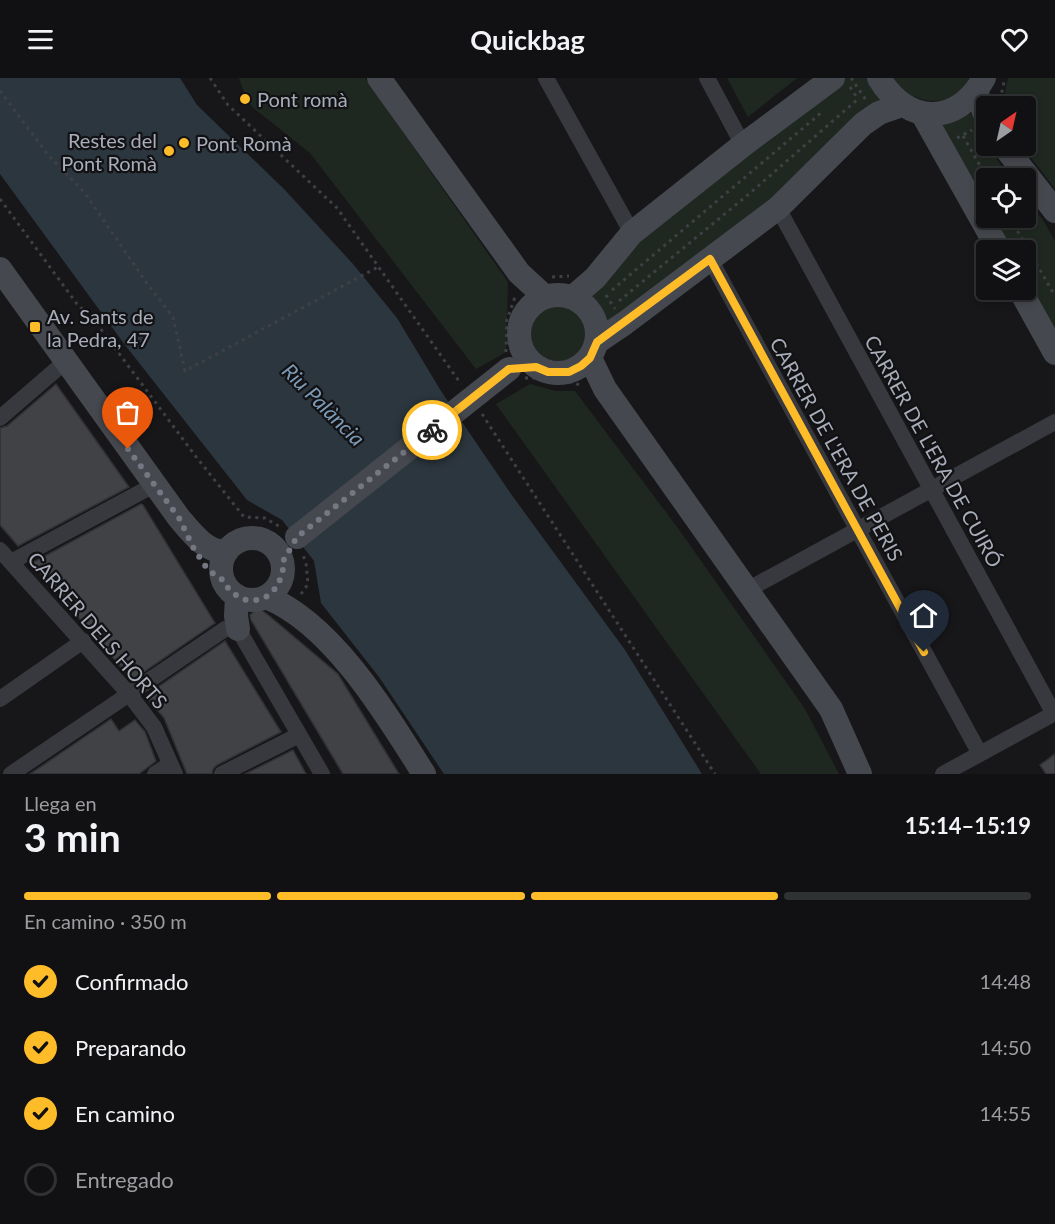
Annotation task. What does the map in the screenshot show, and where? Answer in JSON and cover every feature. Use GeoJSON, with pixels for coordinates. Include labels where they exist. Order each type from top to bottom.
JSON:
{"type":"FeatureCollection","features":[{"type":"Feature","properties":{"kind":"street"},"geometry":{"type":"LineString","coordinates":[[379,78],[516,280],[535,303]]}},
{"type":"Feature","properties":{"kind":"street"},"geometry":{"type":"LineString","coordinates":[[546,78],[632,233]]}},
{"type":"Feature","properties":{"kind":"street"},"geometry":{"type":"LineString","coordinates":[[707,78],[743,145]]}},
{"type":"Feature","properties":{"kind":"street"},"geometry":{"type":"LineString","coordinates":[[879,78],[888,93],[952,141],[995,240]]}},
{"type":"Feature","properties":{"kind":"street"},"geometry":{"type":"LineString","coordinates":[[573,297],[595,278],[632,233],[743,145],[847,83]]}},
{"type":"Feature","properties":{"kind":"street"},"geometry":{"type":"LineString","coordinates":[[569,372],[581,366],[593,350],[778,208],[863,124],[879,114],[912,109],[937,114],[952,110],[965,103],[980,85]]}},
{"type":"Feature","properties":{"kind":"street"},"geometry":{"type":"LineString","coordinates":[[1012,156],[1053,204]]}},
{"type":"Feature","properties":{"kind":"street","name":"CARRER DE L'ERA DE CUIRÓ"},"geometry":{"type":"LineString","coordinates":[[778,208],[1055,714]]}},
{"type":"Feature","properties":{"kind":"street","name":"CARRER DE L'ERA DE PERIS"},"geometry":{"type":"LineString","coordinates":[[710,259],[980,754]]}},
{"type":"Feature","properties":{"kind":"street"},"geometry":{"type":"LineString","coordinates":[[3,282],[66,361],[179,518],[200,541],[216,549],[228,550]]}},
{"type":"Feature","properties":{"kind":"street"},"geometry":{"type":"LineString","coordinates":[[322,774],[238,629],[230,588],[221,565],[228,550],[246,539],[281,542],[297,537],[509,369],[519,344],[519,325],[535,303],[560,294],[573,297],[583,303],[592,314],[597,328],[593,350],[605,389],[831,709],[860,774]]}},
{"type":"Feature","properties":{"kind":"street"},"geometry":{"type":"LineString","coordinates":[[1026,300],[1055,353]]}},
{"type":"Feature","properties":{"kind":"street"},"geometry":{"type":"LineString","coordinates":[[519,344],[525,357],[536,367],[548,372],[569,372],[605,389]]}},
{"type":"Feature","properties":{"kind":"street"},"geometry":{"type":"LineString","coordinates":[[0,418],[66,361]]}},
{"type":"Feature","properties":{"kind":"street"},"geometry":{"type":"LineString","coordinates":[[509,369],[536,367]]}},
{"type":"Feature","properties":{"kind":"street"},"geometry":{"type":"LineString","coordinates":[[747,590],[1055,422]]}},
{"type":"Feature","properties":{"kind":"street"},"geometry":{"type":"LineString","coordinates":[[5,556],[154,485]]}},
{"type":"Feature","properties":{"kind":"street"},"geometry":{"type":"LineString","coordinates":[[179,518],[194,549],[208,570],[246,600],[256,600],[272,592],[283,572],[282,563],[274,548],[267,542]]}},
{"type":"Feature","properties":{"kind":"street"},"geometry":{"type":"LineString","coordinates":[[282,563],[297,537]]}},
{"type":"Feature","properties":{"kind":"street","name":"CARRER DELS HORTS"},"geometry":{"type":"LineString","coordinates":[[5,556],[129,694],[154,727],[173,769]]}},
{"type":"Feature","properties":{"kind":"street"},"geometry":{"type":"LineString","coordinates":[[272,592],[322,635],[357,674],[424,774]]}},
{"type":"Feature","properties":{"kind":"street"},"geometry":{"type":"LineString","coordinates":[[11,774],[225,629],[238,629]]}},
{"type":"Feature","properties":{"kind":"street"},"geometry":{"type":"LineString","coordinates":[[0,699],[83,641]]}},
{"type":"Feature","properties":{"kind":"street"},"geometry":{"type":"LineString","coordinates":[[943,774],[1055,714]]}},
{"type":"Feature","properties":{"kind":"street"},"geometry":{"type":"LineString","coordinates":[[222,774],[298,735]]}},
{"type":"Feature","properties":{"kind":"street"},"geometry":{"type":"LineString","coordinates":[[156,774],[173,769]]}},
{"type":"Feature","properties":{"kind":"path"},"geometry":{"type":"LineString","coordinates":[[997,96],[1005,78]]}},
{"type":"Feature","properties":{"kind":"path"},"geometry":{"type":"LineString","coordinates":[[613,306],[749,194],[858,99],[847,83]]}},
{"type":"Feature","properties":{"kind":"path"},"geometry":{"type":"LineString","coordinates":[[0,91],[48,155],[85,193],[148,285],[173,316],[185,371],[378,267]]}},
{"type":"Feature","properties":{"kind":"path"},"geometry":{"type":"LineString","coordinates":[[606,295],[824,111]]}},
{"type":"Feature","properties":{"kind":"path"},"geometry":{"type":"LineString","coordinates":[[976,124],[952,141],[978,168]]}},
{"type":"Feature","properties":{"kind":"path"},"geometry":{"type":"LineString","coordinates":[[0,199],[77,304],[94,320],[244,517],[265,518],[297,537],[306,563],[308,584],[290,609]]}},
{"type":"Feature","properties":{"kind":"path"},"geometry":{"type":"LineString","coordinates":[[1016,228],[1055,297]]}},
{"type":"Feature","properties":{"kind":"path"},"geometry":{"type":"LineString","coordinates":[[509,369],[501,360],[506,352],[507,320],[516,293],[516,280]]}},
{"type":"Feature","properties":{"kind":"shaded area"},"geometry":{"type":"Polygon","coordinates":[[[239,78],[365,78],[508,282],[506,352],[476,369],[310,153],[252,107],[239,78]]]}},
{"type":"Feature","properties":{"kind":"shaded area"},"geometry":{"type":"Polygon","coordinates":[[[727,78],[797,78],[748,117],[727,78]]]}},
{"type":"Feature","properties":{"kind":"shaded area"},"geometry":{"type":"Polygon","coordinates":[[[841,78],[870,78],[884,104],[768,202],[604,326],[599,303],[587,295],[637,237],[841,78]]]}},
{"type":"Feature","properties":{"kind":"shaded area"},"geometry":{"type":"Polygon","coordinates":[[[893,78],[972,78],[954,96],[934,101],[911,95],[893,78]]]}},
{"type":"Feature","properties":{"kind":"shaded area"},"geometry":{"type":"Polygon","coordinates":[[[1008,78],[1055,78],[1055,189],[1030,156],[1036,156],[1036,96],[1004,96],[1008,78]]]}},
{"type":"Feature","properties":{"kind":"shaded area"},"geometry":{"type":"Polygon","coordinates":[[[974,112],[976,156],[994,156],[1003,168],[976,168],[976,189],[941,124],[974,112]]]}},
{"type":"Feature","properties":{"kind":"shaded area"},"geometry":{"type":"Polygon","coordinates":[[[1036,211],[1055,241],[1055,332],[1036,298],[1036,240],[1004,240],[998,228],[1036,228],[1036,211]]]}},
{"type":"Feature","properties":{"kind":"shaded area"},"geometry":{"type":"Polygon","coordinates":[[[552,301],[564,301],[575,306],[583,314],[588,331],[586,343],[575,356],[564,361],[552,361],[541,356],[533,348],[528,337],[528,325],[533,314],[541,306],[552,301]]]}},
{"type":"Feature","properties":{"kind":"shaded area"},"geometry":{"type":"Polygon","coordinates":[[[530,384],[556,391],[575,391],[680,531],[805,709],[839,774],[761,774],[496,404],[530,384]]]}},
{"type":"Feature","properties":{"kind":"water","name":"Riu Palància"},"geometry":{"type":"Polygon","coordinates":[[[0,78],[180,78],[197,105],[284,189],[353,264],[397,318],[441,391],[511,494],[625,650],[702,774],[444,774],[379,677],[321,603],[314,561],[282,520],[247,500],[125,345],[0,174],[0,78]]]}},
{"type":"Feature","properties":{"kind":"building"},"geometry":{"type":"Polygon","coordinates":[[[56,384],[129,487],[18,546],[0,525],[0,428],[7,426],[56,384]]]}},
{"type":"Feature","properties":{"kind":"building"},"geometry":{"type":"Polygon","coordinates":[[[141,504],[215,623],[132,680],[32,563],[141,504]]]}},
{"type":"Feature","properties":{"kind":"building"},"geometry":{"type":"Polygon","coordinates":[[[258,608],[338,674],[399,774],[343,774],[251,620],[250,615],[258,608]]]}},
{"type":"Feature","properties":{"kind":"building"},"geometry":{"type":"Polygon","coordinates":[[[225,641],[281,732],[217,765],[212,774],[187,774],[164,718],[145,696],[225,641]]]}},
{"type":"Feature","properties":{"kind":"building"},"geometry":{"type":"Polygon","coordinates":[[[111,719],[119,731],[135,720],[145,732],[156,761],[139,774],[30,774],[111,719]]]}},
{"type":"Feature","properties":{"kind":"building"},"geometry":{"type":"Polygon","coordinates":[[[293,750],[306,774],[245,774],[293,750]]]}},
{"type":"Feature","properties":{"kind":"building"},"geometry":{"type":"Polygon","coordinates":[[[1055,754],[1055,774],[1046,774],[1040,765],[1055,754]]]}},
{"type":"Feature","properties":{"kind":"way so far"},"geometry":{"type":"LineString","coordinates":[[128,449],[179,518],[194,549],[208,570],[223,580],[231,592],[237,596],[246,600],[256,600],[266,597],[277,587],[281,580],[282,563],[286,552],[297,537],[432,430]]}},
{"type":"Feature","properties":{"kind":"place","name":"Pont romà"},"geometry":{"type":"Point","coordinates":[245,99]}},
{"type":"Feature","properties":{"kind":"place","name":"Pont Romà"},"geometry":{"type":"Point","coordinates":[184,143]}},
{"type":"Feature","properties":{"kind":"place","name":"Restes del Pont Romà"},"geometry":{"type":"Point","coordinates":[169,151]}},
{"type":"Feature","properties":{"kind":"place","name":"Av. Sants de la Pedra, 47"},"geometry":{"type":"Point","coordinates":[35,327]}},
{"type":"Feature","properties":{"kind":"route"},"geometry":{"type":"LineString","coordinates":[[432,430],[509,369],[536,367],[548,372],[569,372],[581,366],[590,358],[597,342],[710,259],[924,652]]}}]}
